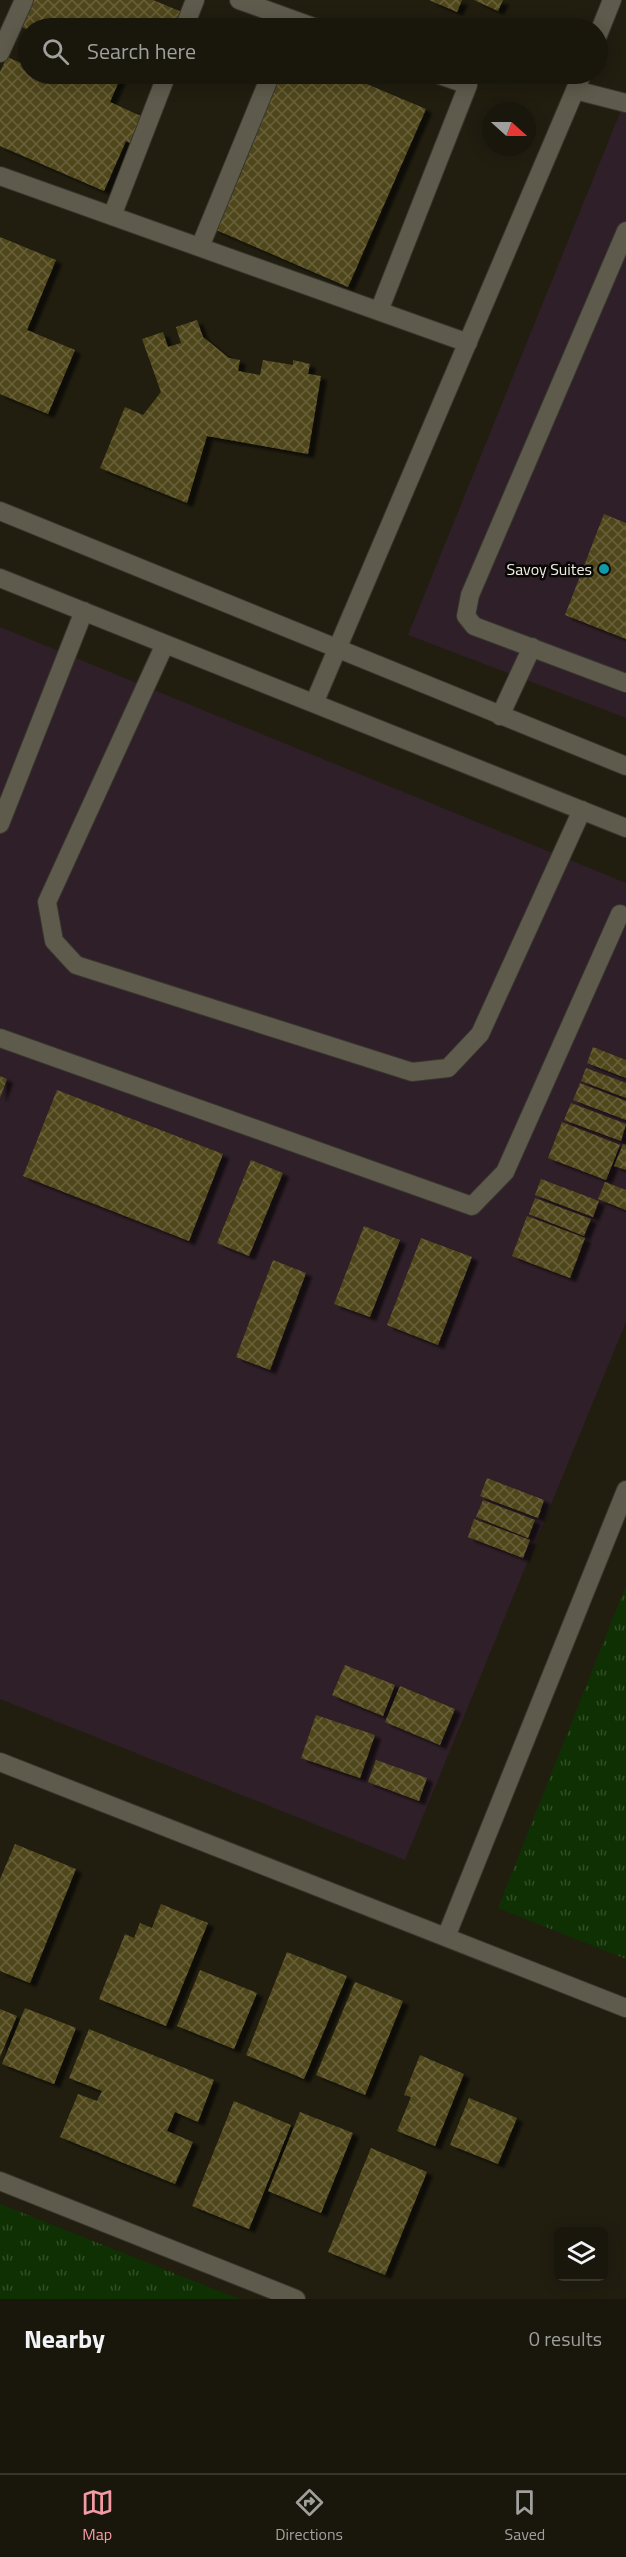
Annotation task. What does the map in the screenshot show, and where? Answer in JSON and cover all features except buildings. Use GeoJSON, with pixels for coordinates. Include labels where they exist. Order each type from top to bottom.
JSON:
{"type":"FeatureCollection","features":[{"type":"Feature","properties":{"kind":"street"},"geometry":{"type":"LineString","coordinates":[[0,52],[24,0]]}},
{"type":"Feature","properties":{"kind":"street"},"geometry":{"type":"LineString","coordinates":[[188,18],[195,0]]}},
{"type":"Feature","properties":{"kind":"street"},"geometry":{"type":"LineString","coordinates":[[239,0],[278,18]]}},
{"type":"Feature","properties":{"kind":"street"},"geometry":{"type":"LineString","coordinates":[[604,18],[612,0]]}},
{"type":"Feature","properties":{"kind":"street"},"geometry":{"type":"LineString","coordinates":[[112,216],[163,84]]}},
{"type":"Feature","properties":{"kind":"street"},"geometry":{"type":"LineString","coordinates":[[200,248],[267,84]]}},
{"type":"Feature","properties":{"kind":"street"},"geometry":{"type":"LineString","coordinates":[[379,311],[468,85],[465,84]]}},
{"type":"Feature","properties":{"kind":"street"},"geometry":{"type":"LineString","coordinates":[[315,702],[577,84]]}},
{"type":"Feature","properties":{"kind":"street"},"geometry":{"type":"LineString","coordinates":[[583,84],[626,103]]}},
{"type":"Feature","properties":{"kind":"street"},"geometry":{"type":"LineString","coordinates":[[0,176],[468,343]]}},
{"type":"Feature","properties":{"kind":"street"},"geometry":{"type":"LineString","coordinates":[[626,231],[467,605],[466,616],[474,626],[626,683]]}},
{"type":"Feature","properties":{"kind":"street"},"geometry":{"type":"LineString","coordinates":[[0,511],[626,766]]}},
{"type":"Feature","properties":{"kind":"street"},"geometry":{"type":"LineString","coordinates":[[0,578],[626,828]]}},
{"type":"Feature","properties":{"kind":"street"},"geometry":{"type":"LineString","coordinates":[[0,824],[84,612]]}},
{"type":"Feature","properties":{"kind":"street"},"geometry":{"type":"LineString","coordinates":[[165,644],[47,902],[54,941],[76,965],[412,1071],[448,1068],[480,1034],[582,810]]}},
{"type":"Feature","properties":{"kind":"street"},"geometry":{"type":"LineString","coordinates":[[500,716],[532,647]]}},
{"type":"Feature","properties":{"kind":"street"},"geometry":{"type":"LineString","coordinates":[[0,1038],[472,1206],[505,1172],[620,914]]}},
{"type":"Feature","properties":{"kind":"street"},"geometry":{"type":"LineString","coordinates":[[446,1937],[626,1490]]}},
{"type":"Feature","properties":{"kind":"street"},"geometry":{"type":"LineString","coordinates":[[0,1762],[626,2008]]}},
{"type":"Feature","properties":{"kind":"street"},"geometry":{"type":"LineString","coordinates":[[0,2181],[296,2299]]}},
{"type":"Feature","properties":{"kind":"shaded area"},"geometry":{"type":"Polygon","coordinates":[[[626,98],[626,718],[408,635],[626,98]]]}},
{"type":"Feature","properties":{"kind":"shaded area"},"geometry":{"type":"Polygon","coordinates":[[[0,627],[626,883],[626,1322],[405,1860],[0,1699],[0,627]]]}},
{"type":"Feature","properties":{"kind":"green space"},"geometry":{"type":"Polygon","coordinates":[[[626,1585],[626,1959],[498,1908],[626,1585]]]}},
{"type":"Feature","properties":{"kind":"green space"},"geometry":{"type":"Polygon","coordinates":[[[0,2204],[239,2299],[0,2299],[0,2204]]]}},
{"type":"Feature","properties":{"kind":"place","name":"Savoy Suites"},"geometry":{"type":"Point","coordinates":[604,569]}}]}
